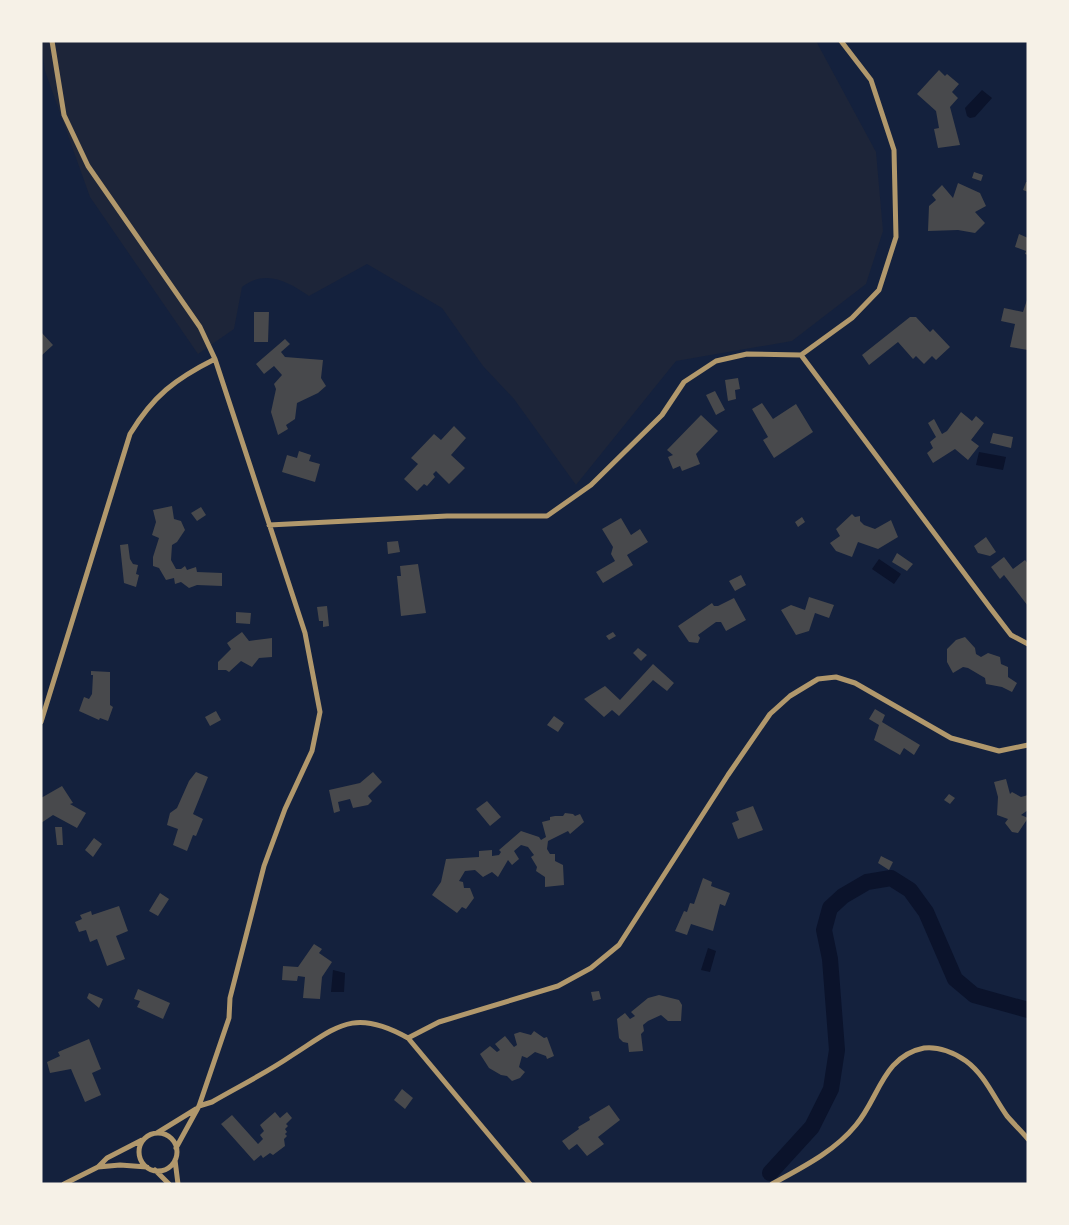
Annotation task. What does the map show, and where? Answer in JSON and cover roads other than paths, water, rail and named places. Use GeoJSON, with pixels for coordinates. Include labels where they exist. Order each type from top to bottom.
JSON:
{"type":"FeatureCollection","features":[{"type":"Feature","properties":{"kind":"street"},"geometry":{"type":"LineString","coordinates":[[52,41],[64,115],[88,166],[200,327],[215,359],[305,633],[320,712],[312,751],[285,809],[264,866],[230,998],[229,1018],[197,1107],[176,1148],[178,1184]]}},
{"type":"Feature","properties":{"kind":"street"},"geometry":{"type":"LineString","coordinates":[[269,525],[447,516],[547,516],[591,484],[662,415],[684,382],[716,361],[747,354],[801,355],[852,318],[879,290],[896,237],[894,150],[871,80],[841,41]]}},
{"type":"Feature","properties":{"kind":"street"},"geometry":{"type":"LineString","coordinates":[[801,355],[1011,635],[1028,644]]}},
{"type":"Feature","properties":{"kind":"street"},"geometry":{"type":"LineString","coordinates":[[41,722],[130,434],[145,409],[165,390],[188,373],[215,359]]}},
{"type":"Feature","properties":{"kind":"street"},"geometry":{"type":"LineString","coordinates":[[408,1038],[439,1022],[558,986],[591,968],[618,945],[728,775],[770,714],[790,696],[818,679],[836,677],[855,683],[951,738],[999,751],[1028,745]]}},
{"type":"Feature","properties":{"kind":"street"},"geometry":{"type":"LineString","coordinates":[[64,1184],[98,1167],[108,1158],[158,1133],[197,1107],[212,1102],[292,1056],[338,1025],[363,1022],[381,1025],[408,1038],[530,1184]]}},
{"type":"Feature","properties":{"kind":"street"},"geometry":{"type":"LineString","coordinates":[[772,1184],[832,1148],[856,1125],[886,1073],[898,1059],[913,1050],[928,1048],[946,1050],[967,1062],[984,1078],[1007,1116],[1028,1139]]}},
{"type":"Feature","properties":{"kind":"street"},"geometry":{"type":"LineString","coordinates":[[158,1133],[170,1137],[176,1148]]}},
{"type":"Feature","properties":{"kind":"street"},"geometry":{"type":"LineString","coordinates":[[143,1140],[139,1151],[143,1163],[147,1167]]}},
{"type":"Feature","properties":{"kind":"street"},"geometry":{"type":"LineString","coordinates":[[155,1170],[170,1166],[176,1157]]}},
{"type":"Feature","properties":{"kind":"street"},"geometry":{"type":"LineString","coordinates":[[98,1167],[120,1165],[147,1167],[155,1170],[169,1184]]}},
{"type":"Feature","properties":{"kind":"waterway"},"geometry":{"type":"LineString","coordinates":[[770,1173],[812,1127],[831,1089],[837,1050],[830,959],[824,930],[830,908],[843,896],[867,882],[891,878],[910,890],[926,912],[955,979],[974,995],[1028,1010]]}}]}
